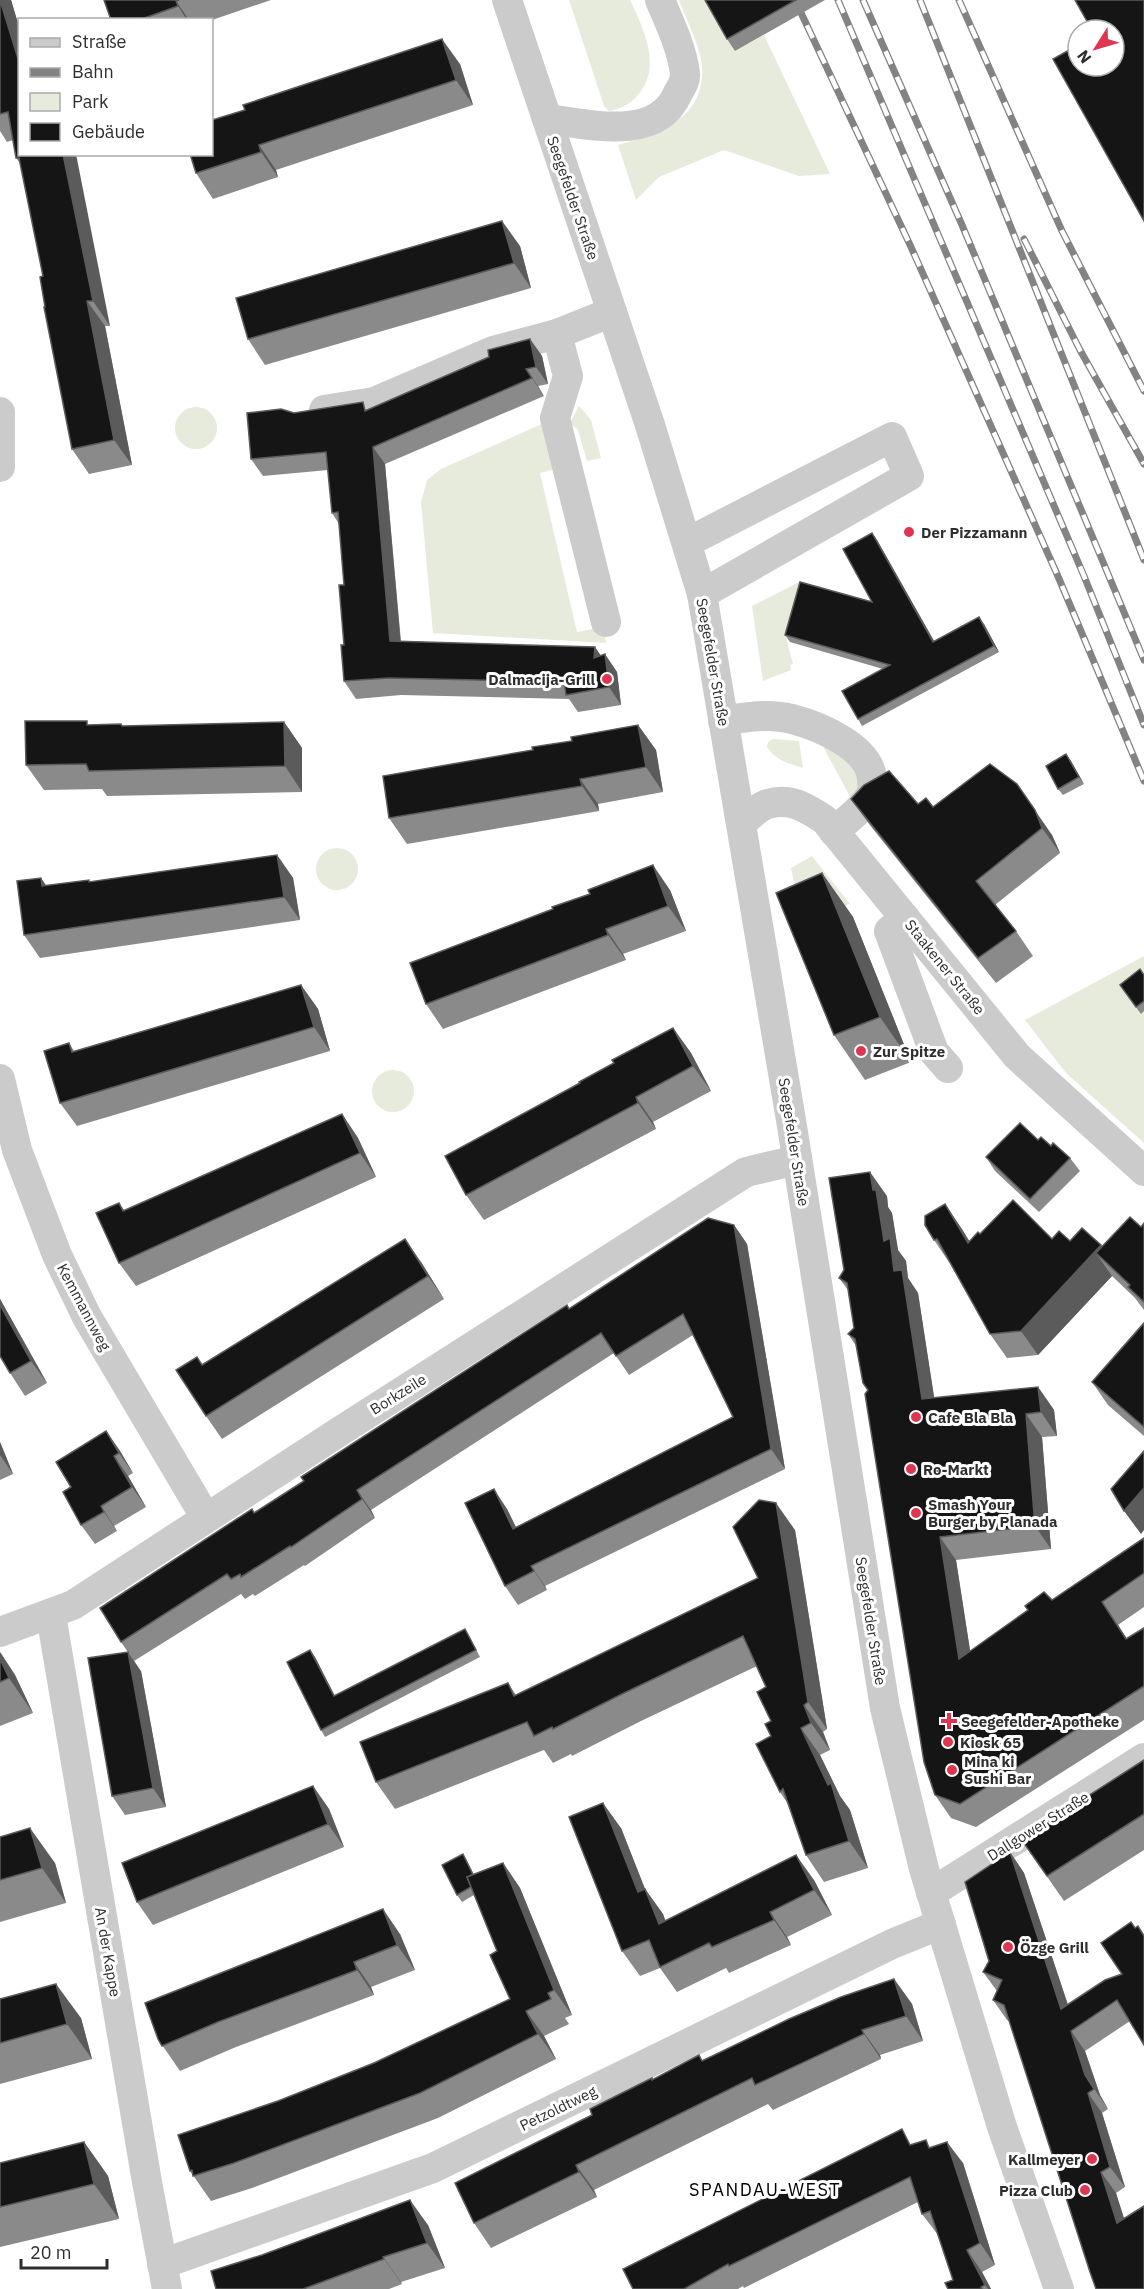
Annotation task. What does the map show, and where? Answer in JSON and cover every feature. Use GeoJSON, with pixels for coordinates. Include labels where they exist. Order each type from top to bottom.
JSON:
{"type":"FeatureCollection","features":[{"type":"Feature","properties":{"kind":"street","name":"Seegefelder Straße"},"geometry":{"type":"LineString","coordinates":[[507,0],[612,312],[702,594],[797,1160],[885,1707],[931,1893],[1002,2127],[1059,2289]]}},
{"type":"Feature","properties":{"kind":"street"},"geometry":{"type":"LineString","coordinates":[[547,119],[622,128],[649,122],[673,105],[686,77],[679,45],[660,0]]}},
{"type":"Feature","properties":{"kind":"street"},"geometry":{"type":"LineString","coordinates":[[303,413],[374,402],[493,351],[557,334],[612,312]]}},
{"type":"Feature","properties":{"kind":"street"},"geometry":{"type":"LineString","coordinates":[[557,334],[568,376],[555,418],[606,622]]}},
{"type":"Feature","properties":{"kind":"street"},"geometry":{"type":"LineString","coordinates":[[0,412],[0,467]]}},
{"type":"Feature","properties":{"kind":"street"},"geometry":{"type":"LineString","coordinates":[[687,542],[892,437],[909,476],[702,594]]}},
{"type":"Feature","properties":{"kind":"street"},"geometry":{"type":"LineString","coordinates":[[723,721],[749,716],[790,718],[830,733],[858,752],[871,768],[873,790],[863,805],[834,832]]}},
{"type":"Feature","properties":{"kind":"street","name":"Staakener Straße"},"geometry":{"type":"LineString","coordinates":[[741,823],[766,804],[787,802],[804,806],[825,820],[1017,1056],[1144,1171]]}},
{"type":"Feature","properties":{"kind":"street"},"geometry":{"type":"LineString","coordinates":[[905,918],[889,930],[934,1052],[948,1068]]}},
{"type":"Feature","properties":{"kind":"street","name":"Kemmannweg"},"geometry":{"type":"LineString","coordinates":[[0,1078],[17,1150],[57,1255],[87,1317],[206,1518]]}},
{"type":"Feature","properties":{"kind":"street","name":"Borkzeile"},"geometry":{"type":"LineString","coordinates":[[0,1632],[73,1605],[746,1172],[797,1160]]}},
{"type":"Feature","properties":{"kind":"street","name":"An der Kappe"},"geometry":{"type":"LineString","coordinates":[[51,1615],[165,2276]]}},
{"type":"Feature","properties":{"kind":"street","name":"Dallgower Straße"},"geometry":{"type":"LineString","coordinates":[[931,1893],[1144,1758]]}},
{"type":"Feature","properties":{"kind":"street","name":"Petzoldtweg"},"geometry":{"type":"LineString","coordinates":[[165,2276],[433,2168],[892,1944],[941,1924]]}},
{"type":"Feature","properties":{"kind":"green space"},"geometry":{"type":"Polygon","coordinates":[[[569,0],[630,0],[645,36],[650,61],[645,85],[634,99],[624,106],[609,111],[604,106],[569,0]]]}},
{"type":"Feature","properties":{"kind":"green space"},"geometry":{"type":"Polygon","coordinates":[[[679,0],[707,0],[735,51],[764,35],[830,174],[799,176],[724,150],[659,177],[636,200],[618,145],[664,129],[677,121],[696,99],[701,83],[701,58],[679,0]]]}},
{"type":"Feature","properties":{"kind":"green space"},"geometry":{"type":"Polygon","coordinates":[[[579,406],[591,420],[601,458],[587,461],[578,430],[570,423],[579,406]]]}},
{"type":"Feature","properties":{"kind":"green space"},"geometry":{"type":"Polygon","coordinates":[[[196,407],[204,408],[211,413],[216,420],[216,436],[211,443],[204,448],[196,449],[188,448],[181,443],[176,436],[175,428],[176,420],[181,413],[188,408],[196,407]]]}},
{"type":"Feature","properties":{"kind":"green space"},"geometry":{"type":"Polygon","coordinates":[[[544,423],[555,469],[540,473],[577,632],[603,627],[606,643],[433,633],[421,502],[427,480],[441,469],[544,423]]]}},
{"type":"Feature","properties":{"kind":"green space"},"geometry":{"type":"Polygon","coordinates":[[[801,581],[786,637],[793,664],[790,665],[791,670],[763,681],[752,606],[801,581]]]}},
{"type":"Feature","properties":{"kind":"green space"},"geometry":{"type":"Polygon","coordinates":[[[773,739],[799,741],[803,768],[787,763],[775,755],[767,747],[768,742],[773,739]]]}},
{"type":"Feature","properties":{"kind":"green space"},"geometry":{"type":"Polygon","coordinates":[[[820,741],[859,766],[857,792],[852,800],[820,741]]]}},
{"type":"Feature","properties":{"kind":"green space"},"geometry":{"type":"Polygon","coordinates":[[[337,848],[345,849],[352,854],[357,861],[357,877],[352,884],[345,889],[337,890],[329,889],[322,884],[317,877],[316,869],[317,861],[322,854],[329,849],[337,848]]]}},
{"type":"Feature","properties":{"kind":"green space"},"geometry":{"type":"Polygon","coordinates":[[[812,856],[850,904],[803,924],[791,868],[812,856]]]}},
{"type":"Feature","properties":{"kind":"green space"},"geometry":{"type":"Polygon","coordinates":[[[1144,956],[1144,1143],[1066,1073],[1025,1020],[1144,956]]]}},
{"type":"Feature","properties":{"kind":"green space"},"geometry":{"type":"Polygon","coordinates":[[[393,1070],[401,1071],[408,1076],[413,1083],[413,1099],[408,1106],[401,1111],[393,1112],[385,1111],[378,1106],[373,1099],[372,1091],[373,1083],[378,1076],[385,1071],[393,1070]]]}},
{"type":"Feature","properties":{"kind":"building"},"geometry":{"type":"Polygon","coordinates":[[[0,0],[18,58],[18,156],[63,156],[93,301],[87,301],[114,440],[72,449],[44,307],[40,277],[43,276],[19,158],[16,158],[8,112],[0,114],[0,0]]]}},
{"type":"Feature","properties":{"kind":"building"},"geometry":{"type":"Polygon","coordinates":[[[104,0],[179,0],[176,1],[178,6],[145,18],[110,18],[104,0]]]}},
{"type":"Feature","properties":{"kind":"building"},"geometry":{"type":"Polygon","coordinates":[[[705,0],[796,0],[727,39],[705,0]]]}},
{"type":"Feature","properties":{"kind":"building"},"geometry":{"type":"Polygon","coordinates":[[[1075,0],[1144,0],[1144,221],[1053,59],[1066,52],[1066,78],[1126,78],[1126,18],[1085,18],[1075,0]]]}},
{"type":"Feature","properties":{"kind":"building"},"geometry":{"type":"Polygon","coordinates":[[[442,39],[456,80],[259,145],[261,152],[196,173],[191,156],[213,156],[213,120],[245,110],[243,105],[442,39]]]}},
{"type":"Feature","properties":{"kind":"building"},"geometry":{"type":"Polygon","coordinates":[[[502,221],[514,263],[248,339],[236,298],[502,221]]]}},
{"type":"Feature","properties":{"kind":"building"},"geometry":{"type":"Polygon","coordinates":[[[530,339],[536,367],[526,369],[532,378],[373,447],[390,641],[595,647],[594,658],[605,654],[609,687],[566,695],[564,682],[389,678],[344,681],[341,645],[344,645],[339,585],[344,585],[338,512],[332,513],[326,452],[251,459],[247,413],[281,409],[294,413],[363,402],[365,411],[489,357],[488,350],[530,339]]]}},
{"type":"Feature","properties":{"kind":"building"},"geometry":{"type":"Polygon","coordinates":[[[872,533],[933,642],[979,617],[994,646],[858,719],[842,691],[890,665],[785,635],[800,582],[872,602],[843,549],[872,533]]]}},
{"type":"Feature","properties":{"kind":"building"},"geometry":{"type":"Polygon","coordinates":[[[25,721],[87,721],[87,725],[121,724],[122,726],[284,722],[285,766],[89,771],[86,764],[26,765],[25,721]]]}},
{"type":"Feature","properties":{"kind":"building"},"geometry":{"type":"Polygon","coordinates":[[[638,725],[646,767],[580,779],[582,786],[389,818],[383,776],[533,750],[532,747],[572,741],[571,737],[638,725]]]}},
{"type":"Feature","properties":{"kind":"building"},"geometry":{"type":"Polygon","coordinates":[[[1066,754],[1079,777],[1058,789],[1046,766],[1066,754]]]}},
{"type":"Feature","properties":{"kind":"building"},"geometry":{"type":"Polygon","coordinates":[[[990,764],[1017,784],[1035,810],[1042,828],[976,881],[1016,931],[978,958],[851,799],[864,785],[889,771],[918,804],[926,798],[933,807],[990,764]]]}},
{"type":"Feature","properties":{"kind":"building"},"geometry":{"type":"Polygon","coordinates":[[[277,855],[284,897],[24,935],[17,881],[41,878],[42,886],[89,880],[89,882],[277,855]]]}},
{"type":"Feature","properties":{"kind":"building"},"geometry":{"type":"Polygon","coordinates":[[[653,865],[668,906],[606,929],[608,935],[426,1004],[410,963],[553,909],[552,907],[590,894],[588,890],[653,865]]]}},
{"type":"Feature","properties":{"kind":"building"},"geometry":{"type":"Polygon","coordinates":[[[822,873],[880,1017],[834,1035],[776,893],[822,873]]]}},
{"type":"Feature","properties":{"kind":"building"},"geometry":{"type":"Polygon","coordinates":[[[1140,969],[1144,975],[1144,1001],[1136,1007],[1120,985],[1140,969]]]}},
{"type":"Feature","properties":{"kind":"building"},"geometry":{"type":"Polygon","coordinates":[[[301,985],[314,1027],[60,1103],[44,1051],[69,1043],[72,1052],[301,985]]]}},
{"type":"Feature","properties":{"kind":"building"},"geometry":{"type":"Polygon","coordinates":[[[673,1028],[693,1066],[636,1097],[638,1103],[466,1195],[445,1156],[580,1083],[614,1063],[612,1060],[673,1028]]]}},
{"type":"Feature","properties":{"kind":"building"},"geometry":{"type":"Polygon","coordinates":[[[342,1114],[360,1153],[119,1263],[96,1213],[119,1203],[123,1211],[342,1114]]]}},
{"type":"Feature","properties":{"kind":"building"},"geometry":{"type":"Polygon","coordinates":[[[1020,1123],[1038,1140],[1041,1137],[1051,1146],[1053,1143],[1070,1158],[1030,1199],[986,1157],[1020,1123]]]}},
{"type":"Feature","properties":{"kind":"building"},"geometry":{"type":"Polygon","coordinates":[[[870,1172],[873,1190],[876,1190],[884,1241],[890,1238],[894,1271],[902,1270],[922,1399],[1038,1387],[1041,1412],[1026,1414],[1035,1526],[940,1537],[959,1659],[1028,1610],[1025,1606],[1044,1592],[1052,1600],[1144,1538],[1144,1573],[1102,1602],[1126,1639],[1144,1628],[1144,1686],[960,1804],[935,1795],[924,1762],[865,1394],[868,1390],[863,1383],[855,1339],[848,1334],[854,1328],[847,1283],[839,1278],[844,1270],[829,1178],[870,1172]]]}},
{"type":"Feature","properties":{"kind":"building"},"geometry":{"type":"Polygon","coordinates":[[[1013,1200],[1052,1239],[1059,1231],[1070,1241],[1082,1228],[1101,1245],[1021,1331],[990,1334],[937,1239],[934,1240],[925,1225],[925,1216],[945,1204],[968,1243],[1013,1200]]]}},
{"type":"Feature","properties":{"kind":"building"},"geometry":{"type":"Polygon","coordinates":[[[1130,1217],[1141,1227],[1144,1223],[1144,1302],[1128,1287],[1130,1285],[1096,1253],[1130,1217]]]}},
{"type":"Feature","properties":{"kind":"building"},"geometry":{"type":"Polygon","coordinates":[[[708,1218],[734,1225],[771,1449],[531,1566],[534,1571],[505,1586],[465,1503],[494,1489],[513,1529],[733,1417],[683,1314],[616,1356],[601,1333],[357,1490],[362,1499],[291,1547],[241,1577],[240,1574],[231,1579],[227,1574],[121,1642],[100,1608],[252,1509],[254,1513],[304,1481],[301,1477],[567,1305],[569,1309],[708,1218]]]}},
{"type":"Feature","properties":{"kind":"building"},"geometry":{"type":"Polygon","coordinates":[[[405,1239],[428,1276],[206,1416],[176,1370],[197,1357],[202,1365],[405,1239]]]}},
{"type":"Feature","properties":{"kind":"building"},"geometry":{"type":"Polygon","coordinates":[[[0,1305],[31,1361],[10,1373],[0,1356],[0,1305]]]}},
{"type":"Feature","properties":{"kind":"building"},"geometry":{"type":"Polygon","coordinates":[[[1144,1323],[1144,1427],[1092,1382],[1144,1323]]]}},
{"type":"Feature","properties":{"kind":"building"},"geometry":{"type":"Polygon","coordinates":[[[106,1431],[119,1453],[114,1456],[132,1487],[101,1506],[104,1512],[81,1525],[63,1492],[71,1487],[56,1462],[106,1431]]]}},
{"type":"Feature","properties":{"kind":"building"},"geometry":{"type":"Polygon","coordinates":[[[1144,1451],[1144,1488],[1124,1511],[1111,1489],[1144,1451]]]}},
{"type":"Feature","properties":{"kind":"building"},"geometry":{"type":"Polygon","coordinates":[[[759,1500],[776,1503],[808,1702],[804,1705],[811,1723],[801,1728],[828,1785],[831,1783],[849,1841],[806,1855],[783,1789],[780,1792],[756,1744],[771,1736],[765,1724],[771,1721],[757,1692],[766,1687],[743,1636],[553,1729],[552,1727],[534,1736],[527,1722],[376,1782],[360,1742],[508,1683],[514,1696],[758,1578],[733,1527],[759,1500]]]}},
{"type":"Feature","properties":{"kind":"building"},"geometry":{"type":"Polygon","coordinates":[[[465,1629],[476,1650],[321,1730],[287,1662],[310,1650],[334,1696],[465,1629]]]}},
{"type":"Feature","properties":{"kind":"building"},"geometry":{"type":"Polygon","coordinates":[[[128,1652],[153,1788],[112,1796],[88,1658],[128,1652]]]}},
{"type":"Feature","properties":{"kind":"building"},"geometry":{"type":"Polygon","coordinates":[[[0,1659],[9,1678],[0,1682],[0,1659]]]}},
{"type":"Feature","properties":{"kind":"building"},"geometry":{"type":"Polygon","coordinates":[[[1144,1760],[1144,1814],[1047,1876],[1021,1839],[1144,1760]]]}},
{"type":"Feature","properties":{"kind":"building"},"geometry":{"type":"Polygon","coordinates":[[[313,1786],[328,1824],[137,1902],[122,1863],[313,1786]]]}},
{"type":"Feature","properties":{"kind":"building"},"geometry":{"type":"Polygon","coordinates":[[[603,1803],[638,1892],[645,1889],[659,1924],[796,1855],[814,1890],[770,1912],[774,1920],[712,1947],[709,1943],[660,1967],[649,1940],[622,1951],[569,1817],[603,1803]]]}},
{"type":"Feature","properties":{"kind":"building"},"geometry":{"type":"Polygon","coordinates":[[[30,1828],[42,1868],[0,1880],[0,1837],[30,1828]]]}},
{"type":"Feature","properties":{"kind":"building"},"geometry":{"type":"Polygon","coordinates":[[[1010,1852],[1061,2009],[1105,1980],[1122,1974],[1101,1943],[1131,1922],[1135,1928],[1138,1926],[1144,1936],[1144,2045],[1117,2000],[1071,2031],[1085,2075],[1094,2089],[1088,2093],[1110,2167],[1101,2172],[1117,2223],[1144,2206],[1144,2289],[1096,2289],[1004,2005],[993,2000],[1002,1980],[983,1972],[989,1961],[965,1882],[1010,1852]]]}},
{"type":"Feature","properties":{"kind":"building"},"geometry":{"type":"Polygon","coordinates":[[[463,1854],[473,1875],[467,1877],[471,1887],[457,1895],[442,1865],[463,1854]]]}},
{"type":"Feature","properties":{"kind":"building"},"geometry":{"type":"Polygon","coordinates":[[[503,1863],[554,1990],[548,1993],[551,1999],[526,2011],[538,2034],[420,2093],[234,2163],[193,2176],[178,2135],[278,2101],[374,2063],[510,1999],[490,1955],[497,1951],[467,1877],[503,1863]]]}},
{"type":"Feature","properties":{"kind":"building"},"geometry":{"type":"Polygon","coordinates":[[[383,1909],[397,1945],[354,1962],[357,1970],[218,2022],[162,2046],[145,2003],[383,1909]]]}},
{"type":"Feature","properties":{"kind":"building"},"geometry":{"type":"Polygon","coordinates":[[[894,1979],[906,2016],[862,2030],[864,2034],[755,2085],[752,2078],[576,2165],[579,2172],[474,2223],[455,2183],[592,2115],[590,2109],[699,2055],[702,2061],[789,2019],[841,1997],[894,1979]]]}},
{"type":"Feature","properties":{"kind":"building"},"geometry":{"type":"Polygon","coordinates":[[[56,1984],[67,2024],[0,2043],[0,1999],[56,1984]]]}},
{"type":"Feature","properties":{"kind":"building"},"geometry":{"type":"Polygon","coordinates":[[[902,2129],[910,2145],[926,2140],[929,2148],[947,2142],[980,2243],[967,2250],[985,2285],[981,2287],[982,2289],[948,2289],[945,2283],[953,2280],[930,2211],[922,2214],[910,2177],[729,2266],[728,2264],[684,2289],[633,2289],[623,2269],[902,2129]]]}},
{"type":"Feature","properties":{"kind":"building"},"geometry":{"type":"Polygon","coordinates":[[[84,2142],[94,2184],[0,2207],[0,2163],[84,2142]]]}},
{"type":"Feature","properties":{"kind":"building"},"geometry":{"type":"Polygon","coordinates":[[[410,2200],[427,2243],[383,2257],[384,2259],[303,2289],[216,2289],[211,2271],[262,2255],[410,2200]]]}},
{"type":"Feature","properties":{"kind":"railway"},"geometry":{"type":"LineString","coordinates":[[795,0],[911,247],[1057,574],[1144,781]]}},
{"type":"Feature","properties":{"kind":"railway"},"geometry":{"type":"LineString","coordinates":[[838,0],[1084,576],[1144,725]]}},
{"type":"Feature","properties":{"kind":"railway"},"geometry":{"type":"LineString","coordinates":[[863,0],[962,225],[1144,660]]}},
{"type":"Feature","properties":{"kind":"railway"},"geometry":{"type":"LineString","coordinates":[[920,0],[1144,560]]}},
{"type":"Feature","properties":{"kind":"railway"},"geometry":{"type":"LineString","coordinates":[[959,0],[1062,231],[1144,391]]}},
{"type":"Feature","properties":{"kind":"railway"},"geometry":{"type":"LineString","coordinates":[[1024,239],[1080,350],[1144,464]]}},
{"type":"Feature","properties":{"kind":"place","name":"Der Pizzamann"},"geometry":{"type":"Point","coordinates":[909,532]}},
{"type":"Feature","properties":{"kind":"place","name":"Dalmacija-Grill"},"geometry":{"type":"Point","coordinates":[607,679]}},
{"type":"Feature","properties":{"kind":"place","name":"Zur Spitze"},"geometry":{"type":"Point","coordinates":[861,1051]}},
{"type":"Feature","properties":{"kind":"place","name":"Cafe Bla Bla"},"geometry":{"type":"Point","coordinates":[916,1417]}},
{"type":"Feature","properties":{"kind":"place","name":"Ro-Markt"},"geometry":{"type":"Point","coordinates":[911,1469]}},
{"type":"Feature","properties":{"kind":"place","name":"Smash Your Burger by Planada"},"geometry":{"type":"Point","coordinates":[916,1513]}},
{"type":"Feature","properties":{"kind":"place","name":"Seegefelder-Apotheke"},"geometry":{"type":"Point","coordinates":[949,1721]}},
{"type":"Feature","properties":{"kind":"place","name":"Kiosk 65"},"geometry":{"type":"Point","coordinates":[948,1742]}},
{"type":"Feature","properties":{"kind":"place","name":"Mina ki Sushi Bar"},"geometry":{"type":"Point","coordinates":[952,1770]}},
{"type":"Feature","properties":{"kind":"place","name":"Özge Grill"},"geometry":{"type":"Point","coordinates":[1008,1947]}},
{"type":"Feature","properties":{"kind":"place","name":"Kallmeyer"},"geometry":{"type":"Point","coordinates":[1092,2159]}},
{"type":"Feature","properties":{"kind":"place","name":"Pizza Club"},"geometry":{"type":"Point","coordinates":[1085,2190]}},
{"type":"Feature","properties":{"kind":"district","name":"SPANDAU-WEST"},"geometry":{"type":"Point","coordinates":[765,2189]}}]}
